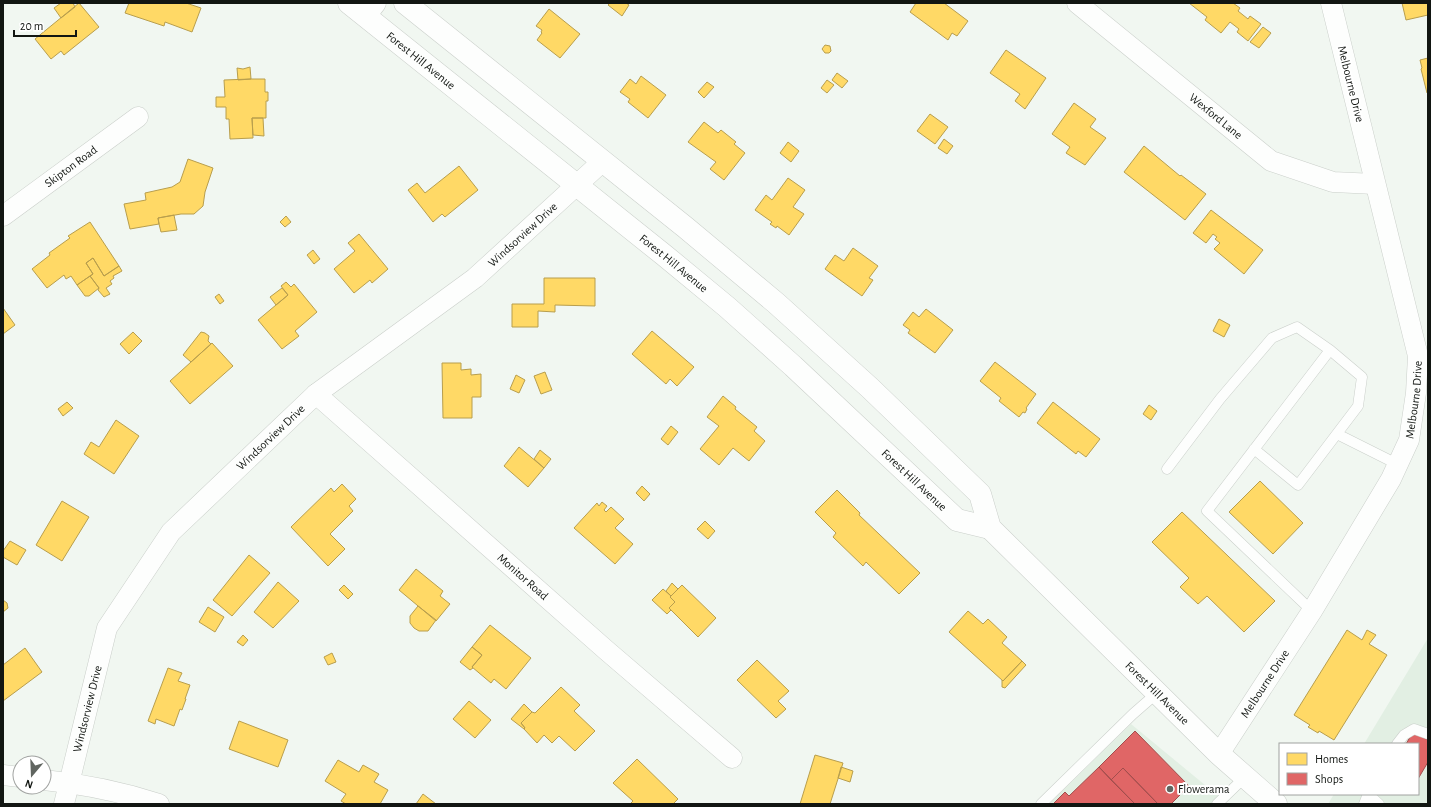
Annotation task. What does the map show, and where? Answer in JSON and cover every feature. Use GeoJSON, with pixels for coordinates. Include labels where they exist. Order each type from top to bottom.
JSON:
{"type":"FeatureCollection","features":[{"type":"Feature","properties":{"kind":"main road","name":"Forest Hill Avenue"},"geometry":{"type":"LineString","coordinates":[[349,3],[371,10],[577,185],[732,312],[793,366],[957,520],[990,528]]}},
{"type":"Feature","properties":{"kind":"main road","name":"Forest Hill Avenue"},"geometry":{"type":"LineString","coordinates":[[405,3],[685,227],[776,303],[870,388],[980,494],[990,528],[1219,754],[1276,804]]}},
{"type":"Feature","properties":{"kind":"street","name":"Wexford Lane"},"geometry":{"type":"LineString","coordinates":[[1077,3],[1271,161],[1334,182],[1375,184]]}},
{"type":"Feature","properties":{"kind":"street","name":"Melbourne Drive"},"geometry":{"type":"LineString","coordinates":[[1219,754],[1312,611],[1390,479],[1409,440],[1416,393],[1418,356],[1331,3]]}},
{"type":"Feature","properties":{"kind":"street","name":"Skipton Road"},"geometry":{"type":"LineString","coordinates":[[3,216],[138,117]]}},
{"type":"Feature","properties":{"kind":"street","name":"Windsorview Drive"},"geometry":{"type":"LineString","coordinates":[[64,804],[107,628],[171,532],[316,394],[475,278],[603,161]]}},
{"type":"Feature","properties":{"kind":"street","name":"Monitor Road"},"geometry":{"type":"LineString","coordinates":[[316,394],[606,650],[732,758]]}},
{"type":"Feature","properties":{"kind":"street"},"geometry":{"type":"LineString","coordinates":[[52,781],[70,783],[142,798],[159,804]]}},
{"type":"Feature","properties":{"kind":"lane"},"geometry":{"type":"LineString","coordinates":[[1167,469],[1220,399],[1272,338],[1297,327],[1330,350],[1362,377],[1358,406],[1298,485],[1254,450]]}},
{"type":"Feature","properties":{"kind":"lane"},"geometry":{"type":"LineString","coordinates":[[1312,611],[1207,511],[1330,350]]}},
{"type":"Feature","properties":{"kind":"lane"},"geometry":{"type":"LineString","coordinates":[[1337,434],[1397,464]]}},
{"type":"Feature","properties":{"kind":"lane"},"geometry":{"type":"LineString","coordinates":[[1041,804],[1133,714],[1157,693]]}},
{"type":"Feature","properties":{"kind":"lane"},"geometry":{"type":"LineString","coordinates":[[1398,743],[1404,735],[1414,728],[1428,734]]}},
{"type":"Feature","properties":{"kind":"lane"},"geometry":{"type":"LineString","coordinates":[[1217,804],[1245,777]]}},
{"type":"Feature","properties":{"kind":"lane"},"geometry":{"type":"LineString","coordinates":[[1369,795],[1379,804]]}},
{"type":"Feature","properties":{"kind":"shaded area"},"geometry":{"type":"Polygon","coordinates":[[[1428,638],[1428,804],[1328,804],[1333,795],[1419,795],[1419,743],[1365,743],[1428,638]]]}},
{"type":"Feature","properties":{"kind":"shaded area"},"geometry":{"type":"Polygon","coordinates":[[[1131,724],[1228,804],[1049,804],[1131,724]]]}},
{"type":"Feature","properties":{"kind":"building: Homes"},"geometry":{"type":"Polygon","coordinates":[[[61,3],[73,3],[75,7],[61,18],[54,8],[61,3]]]}},
{"type":"Feature","properties":{"kind":"building: Homes"},"geometry":{"type":"Polygon","coordinates":[[[79,3],[99,27],[64,55],[61,51],[51,59],[35,39],[79,3]]]}},
{"type":"Feature","properties":{"kind":"building: Homes"},"geometry":{"type":"Polygon","coordinates":[[[129,3],[186,3],[201,8],[192,32],[165,22],[164,26],[125,13],[129,3]]]}},
{"type":"Feature","properties":{"kind":"building: Homes"},"geometry":{"type":"Polygon","coordinates":[[[610,3],[626,3],[629,5],[622,16],[608,5],[610,3]]]}},
{"type":"Feature","properties":{"kind":"building: Homes"},"geometry":{"type":"Polygon","coordinates":[[[916,3],[944,3],[968,21],[957,36],[952,33],[948,40],[910,12],[916,3]]]}},
{"type":"Feature","properties":{"kind":"building: Homes"},"geometry":{"type":"Polygon","coordinates":[[[1189,3],[1233,3],[1240,8],[1238,11],[1248,19],[1250,16],[1261,24],[1248,41],[1237,32],[1239,29],[1230,22],[1221,33],[1205,20],[1207,17],[1189,3]]]}},
{"type":"Feature","properties":{"kind":"building: Homes"},"geometry":{"type":"Polygon","coordinates":[[[1402,3],[1428,3],[1428,15],[1406,20],[1402,3]]]}},
{"type":"Feature","properties":{"kind":"building: Homes"},"geometry":{"type":"Polygon","coordinates":[[[549,9],[580,34],[560,58],[537,40],[542,33],[542,30],[536,26],[549,9]]]}},
{"type":"Feature","properties":{"kind":"building: Homes"},"geometry":{"type":"Polygon","coordinates":[[[1263,27],[1271,33],[1259,48],[1250,42],[1263,27]]]}},
{"type":"Feature","properties":{"kind":"building: Homes"},"geometry":{"type":"Polygon","coordinates":[[[825,45],[830,46],[831,51],[829,53],[825,53],[822,49],[825,45]]]}},
{"type":"Feature","properties":{"kind":"building: Homes"},"geometry":{"type":"Polygon","coordinates":[[[1006,50],[1046,78],[1025,109],[1015,101],[1020,94],[990,73],[1006,50]]]}},
{"type":"Feature","properties":{"kind":"building: Homes"},"geometry":{"type":"Polygon","coordinates":[[[1428,58],[1428,92],[1427,93],[1420,60],[1428,58]]]}},
{"type":"Feature","properties":{"kind":"building: Homes"},"geometry":{"type":"Polygon","coordinates":[[[250,67],[251,79],[238,80],[237,68],[243,69],[250,67]]]}},
{"type":"Feature","properties":{"kind":"building: Homes"},"geometry":{"type":"Polygon","coordinates":[[[837,73],[848,81],[842,88],[832,80],[837,73]]]}},
{"type":"Feature","properties":{"kind":"building: Homes"},"geometry":{"type":"Polygon","coordinates":[[[641,76],[666,95],[648,118],[628,102],[630,99],[620,92],[630,79],[636,84],[641,76]]]}},
{"type":"Feature","properties":{"kind":"building: Homes"},"geometry":{"type":"Polygon","coordinates":[[[265,79],[265,92],[268,92],[268,101],[266,101],[266,118],[252,118],[253,138],[230,139],[229,119],[226,119],[226,107],[216,107],[216,97],[225,97],[224,80],[265,79]]]}},
{"type":"Feature","properties":{"kind":"building: Homes"},"geometry":{"type":"Polygon","coordinates":[[[827,80],[834,85],[827,93],[821,88],[827,80]]]}},
{"type":"Feature","properties":{"kind":"building: Homes"},"geometry":{"type":"Polygon","coordinates":[[[707,82],[714,87],[704,98],[698,92],[707,82]]]}},
{"type":"Feature","properties":{"kind":"building: Homes"},"geometry":{"type":"Polygon","coordinates":[[[1074,103],[1096,119],[1090,127],[1106,138],[1085,165],[1066,153],[1070,147],[1052,134],[1074,103]]]}},
{"type":"Feature","properties":{"kind":"building: Homes"},"geometry":{"type":"Polygon","coordinates":[[[930,114],[948,127],[935,144],[917,131],[930,114]]]}},
{"type":"Feature","properties":{"kind":"building: Homes"},"geometry":{"type":"Polygon","coordinates":[[[252,118],[263,118],[264,136],[253,135],[252,118]]]}},
{"type":"Feature","properties":{"kind":"building: Homes"},"geometry":{"type":"Polygon","coordinates":[[[704,122],[718,133],[721,130],[736,142],[734,144],[745,153],[724,180],[710,169],[716,162],[688,142],[704,122]]]}},
{"type":"Feature","properties":{"kind":"building: Homes"},"geometry":{"type":"Polygon","coordinates":[[[944,139],[953,146],[947,154],[938,148],[944,139]]]}},
{"type":"Feature","properties":{"kind":"building: Homes"},"geometry":{"type":"Polygon","coordinates":[[[788,142],[799,151],[791,162],[780,153],[788,142]]]}},
{"type":"Feature","properties":{"kind":"building: Homes"},"geometry":{"type":"Polygon","coordinates":[[[1144,146],[1180,176],[1181,175],[1206,194],[1185,220],[1124,172],[1144,146]]]}},
{"type":"Feature","properties":{"kind":"building: Homes"},"geometry":{"type":"Polygon","coordinates":[[[188,159],[213,168],[205,192],[203,206],[194,214],[181,214],[158,218],[159,224],[130,229],[124,204],[146,200],[145,193],[172,187],[180,182],[188,159]]]}},
{"type":"Feature","properties":{"kind":"building: Homes"},"geometry":{"type":"Polygon","coordinates":[[[459,166],[478,190],[445,217],[442,214],[433,222],[408,190],[417,183],[425,193],[459,166]]]}},
{"type":"Feature","properties":{"kind":"building: Homes"},"geometry":{"type":"Polygon","coordinates":[[[788,178],[805,190],[793,207],[804,214],[789,235],[777,226],[776,228],[770,224],[772,222],[755,210],[766,195],[772,200],[788,178]]]}},
{"type":"Feature","properties":{"kind":"building: Homes"},"geometry":{"type":"Polygon","coordinates":[[[1211,210],[1263,250],[1244,274],[1214,249],[1220,243],[1215,239],[1217,237],[1213,234],[1206,243],[1193,233],[1211,210]]]}},
{"type":"Feature","properties":{"kind":"building: Homes"},"geometry":{"type":"Polygon","coordinates":[[[174,215],[177,230],[161,232],[158,218],[174,215]]]}},
{"type":"Feature","properties":{"kind":"building: Homes"},"geometry":{"type":"Polygon","coordinates":[[[286,216],[291,222],[285,227],[280,222],[286,216]]]}},
{"type":"Feature","properties":{"kind":"building: Homes"},"geometry":{"type":"Polygon","coordinates":[[[90,222],[119,266],[104,276],[93,258],[86,263],[93,274],[77,285],[71,276],[66,279],[64,275],[47,288],[32,269],[50,255],[49,253],[70,238],[68,236],[90,222]]]}},
{"type":"Feature","properties":{"kind":"building: Homes"},"geometry":{"type":"Polygon","coordinates":[[[359,234],[388,269],[372,283],[370,280],[354,293],[334,269],[355,251],[348,243],[359,234]]]}},
{"type":"Feature","properties":{"kind":"building: Homes"},"geometry":{"type":"Polygon","coordinates":[[[853,248],[878,266],[869,278],[873,280],[862,296],[825,269],[835,255],[844,261],[853,248]]]}},
{"type":"Feature","properties":{"kind":"building: Homes"},"geometry":{"type":"Polygon","coordinates":[[[313,250],[320,259],[314,264],[307,255],[313,250]]]}},
{"type":"Feature","properties":{"kind":"building: Homes"},"geometry":{"type":"Polygon","coordinates":[[[93,258],[104,276],[119,266],[122,271],[113,276],[114,278],[110,281],[112,284],[106,288],[110,294],[104,297],[90,276],[93,274],[86,263],[93,258]]]}},
{"type":"Feature","properties":{"kind":"building: Homes"},"geometry":{"type":"Polygon","coordinates":[[[90,276],[99,288],[89,296],[85,296],[77,285],[90,276]]]}},
{"type":"Feature","properties":{"kind":"building: Homes"},"geometry":{"type":"Polygon","coordinates":[[[544,278],[595,278],[595,306],[555,305],[555,312],[538,311],[538,327],[512,327],[512,304],[544,304],[544,278]]]}},
{"type":"Feature","properties":{"kind":"building: Homes"},"geometry":{"type":"Polygon","coordinates":[[[286,282],[291,287],[294,284],[317,312],[295,331],[299,336],[282,349],[258,320],[288,295],[281,286],[286,282]]]}},
{"type":"Feature","properties":{"kind":"building: Homes"},"geometry":{"type":"Polygon","coordinates":[[[282,288],[288,295],[276,305],[270,297],[282,288]]]}},
{"type":"Feature","properties":{"kind":"building: Homes"},"geometry":{"type":"Polygon","coordinates":[[[219,294],[224,301],[220,304],[215,297],[219,294]]]}},
{"type":"Feature","properties":{"kind":"building: Homes"},"geometry":{"type":"Polygon","coordinates":[[[3,308],[15,325],[3,334],[3,308]]]}},
{"type":"Feature","properties":{"kind":"building: Homes"},"geometry":{"type":"Polygon","coordinates":[[[926,309],[953,330],[935,353],[908,333],[910,330],[903,325],[913,312],[919,317],[926,309]]]}},
{"type":"Feature","properties":{"kind":"building: Homes"},"geometry":{"type":"Polygon","coordinates":[[[1219,319],[1230,325],[1224,337],[1213,331],[1219,319]]]}},
{"type":"Feature","properties":{"kind":"building: Homes"},"geometry":{"type":"Polygon","coordinates":[[[652,331],[694,367],[677,386],[670,379],[666,384],[632,354],[652,331]]]}},
{"type":"Feature","properties":{"kind":"building: Homes"},"geometry":{"type":"Polygon","coordinates":[[[133,332],[142,341],[129,354],[120,344],[133,332]]]}},
{"type":"Feature","properties":{"kind":"building: Homes"},"geometry":{"type":"Polygon","coordinates":[[[201,332],[209,336],[208,341],[211,344],[191,362],[183,355],[201,332]]]}},
{"type":"Feature","properties":{"kind":"building: Homes"},"geometry":{"type":"Polygon","coordinates":[[[212,343],[233,366],[190,404],[170,381],[212,343]]]}},
{"type":"Feature","properties":{"kind":"building: Homes"},"geometry":{"type":"Polygon","coordinates":[[[995,362],[1036,394],[1026,408],[1025,413],[1023,412],[1019,417],[999,401],[1001,398],[980,381],[995,362]]]}},
{"type":"Feature","properties":{"kind":"building: Homes"},"geometry":{"type":"Polygon","coordinates":[[[442,363],[461,363],[461,370],[471,369],[471,375],[481,374],[481,397],[472,397],[472,418],[443,418],[442,363]]]}},
{"type":"Feature","properties":{"kind":"building: Homes"},"geometry":{"type":"Polygon","coordinates":[[[545,372],[552,390],[541,394],[534,376],[545,372]]]}},
{"type":"Feature","properties":{"kind":"building: Homes"},"geometry":{"type":"Polygon","coordinates":[[[516,375],[525,380],[519,393],[510,389],[516,375]]]}},
{"type":"Feature","properties":{"kind":"building: Homes"},"geometry":{"type":"Polygon","coordinates":[[[723,396],[736,407],[735,409],[757,427],[754,431],[765,441],[749,461],[733,448],[719,465],[700,449],[719,426],[707,417],[723,396]]]}},
{"type":"Feature","properties":{"kind":"building: Homes"},"geometry":{"type":"Polygon","coordinates":[[[67,402],[73,408],[63,416],[58,409],[67,402]]]}},
{"type":"Feature","properties":{"kind":"building: Homes"},"geometry":{"type":"Polygon","coordinates":[[[1053,402],[1100,439],[1086,457],[1078,451],[1076,454],[1037,423],[1053,402]]]}},
{"type":"Feature","properties":{"kind":"building: Homes"},"geometry":{"type":"Polygon","coordinates":[[[1149,405],[1157,411],[1151,420],[1143,414],[1149,405]]]}},
{"type":"Feature","properties":{"kind":"building: Homes"},"geometry":{"type":"Polygon","coordinates":[[[116,420],[139,436],[114,474],[84,454],[91,442],[99,447],[116,420]]]}},
{"type":"Feature","properties":{"kind":"building: Homes"},"geometry":{"type":"Polygon","coordinates":[[[671,426],[678,432],[668,445],[661,439],[671,426]]]}},
{"type":"Feature","properties":{"kind":"building: Homes"},"geometry":{"type":"Polygon","coordinates":[[[519,447],[544,468],[528,487],[504,466],[519,447]]]}},
{"type":"Feature","properties":{"kind":"building: Homes"},"geometry":{"type":"Polygon","coordinates":[[[540,450],[551,459],[544,468],[534,459],[540,450]]]}},
{"type":"Feature","properties":{"kind":"building: Homes"},"geometry":{"type":"Polygon","coordinates":[[[1260,481],[1303,523],[1273,554],[1229,512],[1260,481]]]}},
{"type":"Feature","properties":{"kind":"building: Homes"},"geometry":{"type":"Polygon","coordinates":[[[342,484],[356,499],[349,506],[353,511],[330,534],[345,549],[328,566],[291,527],[331,488],[334,492],[342,484]]]}},
{"type":"Feature","properties":{"kind":"building: Homes"},"geometry":{"type":"Polygon","coordinates":[[[642,486],[650,494],[644,501],[636,493],[642,486]]]}},
{"type":"Feature","properties":{"kind":"building: Homes"},"geometry":{"type":"Polygon","coordinates":[[[837,490],[860,513],[859,515],[920,573],[899,594],[866,562],[863,566],[833,537],[836,533],[815,512],[837,490]]]}},
{"type":"Feature","properties":{"kind":"building: Homes"},"geometry":{"type":"Polygon","coordinates":[[[62,501],[89,517],[62,561],[36,545],[62,501]]]}},
{"type":"Feature","properties":{"kind":"building: Homes"},"geometry":{"type":"Polygon","coordinates":[[[602,502],[607,506],[604,510],[606,512],[611,507],[624,519],[615,528],[633,544],[615,564],[574,528],[597,503],[599,506],[602,502]]]}},
{"type":"Feature","properties":{"kind":"building: Homes"},"geometry":{"type":"Polygon","coordinates":[[[1182,512],[1275,601],[1244,632],[1207,596],[1198,604],[1180,587],[1189,578],[1152,542],[1182,512]]]}},
{"type":"Feature","properties":{"kind":"building: Homes"},"geometry":{"type":"Polygon","coordinates":[[[705,521],[715,531],[708,539],[697,529],[705,521]]]}},
{"type":"Feature","properties":{"kind":"building: Homes"},"geometry":{"type":"Polygon","coordinates":[[[10,541],[26,550],[17,565],[3,557],[3,551],[10,541]]]}},
{"type":"Feature","properties":{"kind":"building: Homes"},"geometry":{"type":"Polygon","coordinates":[[[249,555],[270,573],[232,616],[213,600],[249,555]]]}},
{"type":"Feature","properties":{"kind":"building: Homes"},"geometry":{"type":"Polygon","coordinates":[[[416,569],[443,591],[440,596],[450,604],[436,621],[399,590],[416,569]]]}},
{"type":"Feature","properties":{"kind":"building: Homes"},"geometry":{"type":"Polygon","coordinates":[[[278,582],[299,601],[273,628],[254,612],[278,582]]]}},
{"type":"Feature","properties":{"kind":"building: Homes"},"geometry":{"type":"Polygon","coordinates":[[[672,583],[678,589],[671,596],[666,591],[672,583]]]}},
{"type":"Feature","properties":{"kind":"building: Homes"},"geometry":{"type":"Polygon","coordinates":[[[344,585],[353,594],[348,599],[339,590],[344,585]]]}},
{"type":"Feature","properties":{"kind":"building: Homes"},"geometry":{"type":"Polygon","coordinates":[[[682,585],[716,618],[698,637],[669,608],[675,602],[670,597],[682,585]]]}},
{"type":"Feature","properties":{"kind":"building: Homes"},"geometry":{"type":"Polygon","coordinates":[[[663,589],[675,602],[669,608],[671,610],[667,614],[652,600],[663,589]]]}},
{"type":"Feature","properties":{"kind":"building: Homes"},"geometry":{"type":"Polygon","coordinates":[[[3,600],[7,603],[8,608],[3,612],[3,600]]]}},
{"type":"Feature","properties":{"kind":"building: Homes"},"geometry":{"type":"Polygon","coordinates":[[[418,606],[436,620],[428,631],[419,631],[410,623],[410,616],[418,606]]]}},
{"type":"Feature","properties":{"kind":"building: Homes"},"geometry":{"type":"Polygon","coordinates":[[[208,607],[224,617],[215,632],[199,622],[208,607]]]}},
{"type":"Feature","properties":{"kind":"building: Homes"},"geometry":{"type":"Polygon","coordinates":[[[968,611],[983,624],[988,619],[1007,637],[1002,643],[1022,661],[1003,681],[949,632],[968,611]]]}},
{"type":"Feature","properties":{"kind":"building: Homes"},"geometry":{"type":"Polygon","coordinates":[[[490,625],[531,658],[506,689],[494,679],[491,683],[472,667],[482,655],[472,647],[490,625]]]}},
{"type":"Feature","properties":{"kind":"building: Homes"},"geometry":{"type":"Polygon","coordinates":[[[1347,630],[1362,640],[1367,630],[1376,635],[1369,644],[1387,655],[1334,740],[1319,731],[1318,733],[1308,727],[1310,725],[1294,715],[1347,630]]]}},
{"type":"Feature","properties":{"kind":"building: Homes"},"geometry":{"type":"Polygon","coordinates":[[[243,635],[248,640],[243,646],[237,642],[243,635]]]}},
{"type":"Feature","properties":{"kind":"building: Homes"},"geometry":{"type":"Polygon","coordinates":[[[472,647],[482,655],[470,670],[460,662],[472,647]]]}},
{"type":"Feature","properties":{"kind":"building: Homes"},"geometry":{"type":"Polygon","coordinates":[[[25,648],[42,672],[3,701],[3,665],[25,648]]]}},
{"type":"Feature","properties":{"kind":"building: Homes"},"geometry":{"type":"Polygon","coordinates":[[[332,653],[336,662],[328,665],[324,657],[332,653]]]}},
{"type":"Feature","properties":{"kind":"building: Homes"},"geometry":{"type":"Polygon","coordinates":[[[757,660],[789,691],[778,701],[786,709],[776,718],[737,680],[757,660]]]}},
{"type":"Feature","properties":{"kind":"building: Homes"},"geometry":{"type":"Polygon","coordinates":[[[1022,661],[1026,665],[1005,688],[1002,687],[1002,680],[1003,681],[1022,661]]]}},
{"type":"Feature","properties":{"kind":"building: Homes"},"geometry":{"type":"Polygon","coordinates":[[[168,668],[182,673],[178,681],[190,685],[182,710],[180,709],[174,726],[156,719],[155,724],[148,721],[168,668]]]}},
{"type":"Feature","properties":{"kind":"building: Homes"},"geometry":{"type":"Polygon","coordinates":[[[561,687],[580,705],[574,711],[595,731],[575,751],[559,736],[552,743],[544,735],[537,743],[524,729],[525,728],[521,723],[532,712],[535,713],[561,687]]]}},
{"type":"Feature","properties":{"kind":"building: Homes"},"geometry":{"type":"Polygon","coordinates":[[[469,701],[491,720],[475,738],[453,719],[469,701]]]}},
{"type":"Feature","properties":{"kind":"building: Homes"},"geometry":{"type":"Polygon","coordinates":[[[524,704],[532,712],[521,723],[525,728],[524,729],[511,719],[524,704]]]}},
{"type":"Feature","properties":{"kind":"building: Homes"},"geometry":{"type":"Polygon","coordinates":[[[239,721],[288,740],[278,767],[229,749],[239,721]]]}},
{"type":"Feature","properties":{"kind":"building: Homes"},"geometry":{"type":"Polygon","coordinates":[[[815,755],[843,763],[830,804],[800,804],[815,755]]]}},
{"type":"Feature","properties":{"kind":"building: Homes"},"geometry":{"type":"Polygon","coordinates":[[[637,759],[678,799],[673,804],[630,804],[633,801],[613,783],[637,759]]]}},
{"type":"Feature","properties":{"kind":"building: Homes"},"geometry":{"type":"Polygon","coordinates":[[[338,760],[359,772],[363,765],[379,774],[374,782],[388,790],[380,804],[346,804],[341,801],[346,794],[325,781],[338,760]]]}},
{"type":"Feature","properties":{"kind":"building: Homes"},"geometry":{"type":"Polygon","coordinates":[[[841,767],[853,771],[850,782],[838,778],[841,767]]]}},
{"type":"Feature","properties":{"kind":"building: Homes"},"geometry":{"type":"Polygon","coordinates":[[[423,794],[436,804],[416,804],[423,794]]]}},
{"type":"Feature","properties":{"kind":"building: Shops"},"geometry":{"type":"Polygon","coordinates":[[[1135,731],[1189,786],[1171,804],[1158,804],[1123,768],[1111,780],[1099,767],[1135,731]]]}},
{"type":"Feature","properties":{"kind":"building: Shops"},"geometry":{"type":"Polygon","coordinates":[[[1413,732],[1428,740],[1428,762],[1419,777],[1419,743],[1407,743],[1413,732]]]}},
{"type":"Feature","properties":{"kind":"building: Shops"},"geometry":{"type":"Polygon","coordinates":[[[1099,767],[1135,804],[1053,804],[1065,792],[1069,796],[1099,767]]]}},
{"type":"Feature","properties":{"kind":"building: Shops"},"geometry":{"type":"Polygon","coordinates":[[[1123,768],[1158,804],[1135,804],[1111,780],[1123,768]]]}},
{"type":"Feature","properties":{"kind":"place","name":"Flowerama"},"geometry":{"type":"Point","coordinates":[1170,789]}}]}
